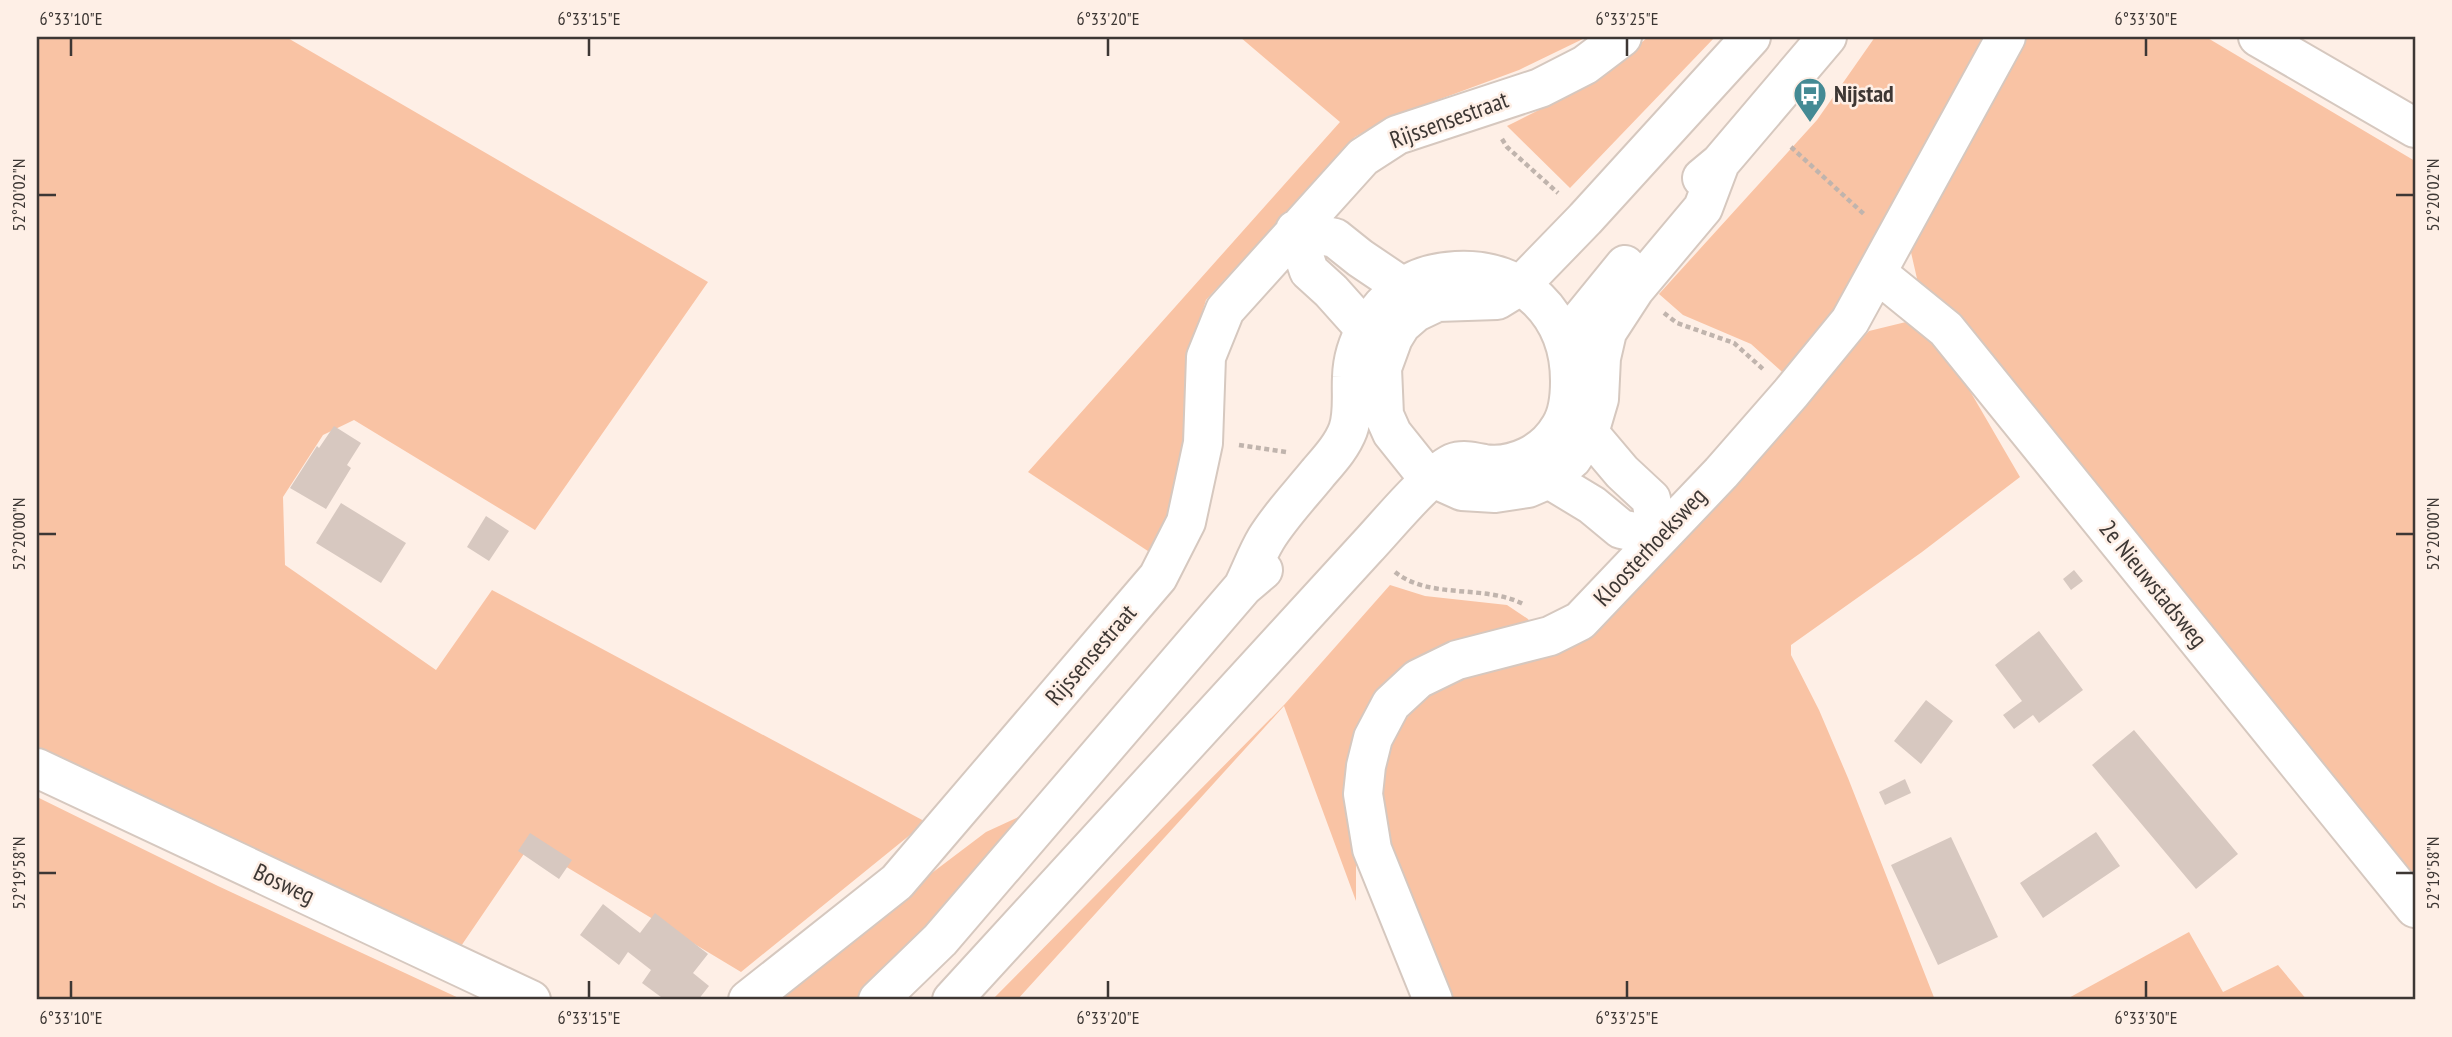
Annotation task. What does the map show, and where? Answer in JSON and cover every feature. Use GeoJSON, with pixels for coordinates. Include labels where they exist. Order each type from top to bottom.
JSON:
{"type":"FeatureCollection","features":[{"type":"Feature","properties":{"kind":"street","name":"Rijssensestraat"},"geometry":{"type":"LineString","coordinates":[[748,1000],[897,882],[1158,577],[1186,522],[1203,443],[1206,357],[1225,310],[1295,230],[1363,157],[1380,144],[1397,135],[1539,88],[1585,65],[1622,37]]}},
{"type":"Feature","properties":{"kind":"street"},"geometry":{"type":"LineString","coordinates":[[1243,587],[1265,540],[1339,448],[1349,429],[1353,363],[1376,342],[1397,332],[1416,312],[1437,302],[1497,300],[1507,279],[1586,219],[1751,37]]}},
{"type":"Feature","properties":{"kind":"street"},"geometry":{"type":"LineString","coordinates":[[1583,353],[1546,307],[1507,279],[1469,270],[1443,271],[1419,278],[1403,287],[1382,305],[1376,342],[1382,368],[1384,415],[1392,433],[1420,468],[1447,485],[1495,493],[1528,488],[1549,479],[1572,459],[1579,420],[1570,368],[1583,353],[1581,319],[1685,192],[1720,163],[1827,37]]}},
{"type":"Feature","properties":{"kind":"street","name":"Kloosterhoeksweg"},"geometry":{"type":"LineString","coordinates":[[1433,1000],[1372,849],[1363,794],[1373,738],[1391,704],[1418,678],[1457,660],[1550,636],[1580,621],[1721,473],[1850,321],[2006,37]]}},
{"type":"Feature","properties":{"kind":"street"},"geometry":{"type":"LineString","coordinates":[[2258,37],[2415,128]]}},
{"type":"Feature","properties":{"kind":"street"},"geometry":{"type":"LineString","coordinates":[[1295,230],[1335,238],[1403,287]]}},
{"type":"Feature","properties":{"kind":"street"},"geometry":{"type":"LineString","coordinates":[[1295,230],[1309,271],[1331,291],[1376,342]]}},
{"type":"Feature","properties":{"kind":"street","name":"2e Nieuwstadsweg"},"geometry":{"type":"LineString","coordinates":[[1885,257],[1946,328],[2415,908]]}},
{"type":"Feature","properties":{"kind":"street"},"geometry":{"type":"LineString","coordinates":[[878,1000],[940,940],[1243,587],[1284,552],[1335,493],[1371,444],[1384,415]]}},
{"type":"Feature","properties":{"kind":"street"},"geometry":{"type":"LineString","coordinates":[[1549,479],[1592,505],[1621,529],[1658,537],[1651,499],[1622,472],[1579,420]]}},
{"type":"Feature","properties":{"kind":"street"},"geometry":{"type":"LineString","coordinates":[[952,1000],[1282,639],[1447,485],[1454,463],[1469,461],[1500,465],[1517,461],[1537,452],[1561,426],[1579,420]]}},
{"type":"Feature","properties":{"kind":"street","name":"Bosweg"},"geometry":{"type":"LineString","coordinates":[[37,768],[531,1000]]}},
{"type":"Feature","properties":{"kind":"path"},"geometry":{"type":"LineString","coordinates":[[1791,148],[1885,257]]}},
{"type":"Feature","properties":{"kind":"shaded area"},"geometry":{"type":"Polygon","coordinates":[[[37,37],[286,37],[708,282],[535,530],[354,420],[323,435],[283,497],[285,565],[436,670],[492,590],[926,822],[741,972],[530,845],[457,952],[37,754],[37,37]]]}},
{"type":"Feature","properties":{"kind":"shaded area"},"geometry":{"type":"Polygon","coordinates":[[[1240,37],[1587,37],[1519,70],[1389,118],[1355,137],[1206,300],[1191,349],[1188,454],[1157,557],[1028,472],[1340,122],[1240,37]]]}},
{"type":"Feature","properties":{"kind":"shaded area"},"geometry":{"type":"Polygon","coordinates":[[[1648,37],[1715,37],[1570,188],[1507,126],[1580,87],[1648,37]]]}},
{"type":"Feature","properties":{"kind":"shaded area"},"geometry":{"type":"Polygon","coordinates":[[[1875,37],[1992,37],[1849,304],[1789,378],[1751,344],[1683,315],[1659,294],[1817,120],[1875,37]]]}},
{"type":"Feature","properties":{"kind":"shaded area"},"geometry":{"type":"Polygon","coordinates":[[[2026,37],[2206,37],[2415,161],[2415,888],[1918,283],[1910,248],[2026,37]]]}},
{"type":"Feature","properties":{"kind":"shaded area"},"geometry":{"type":"Polygon","coordinates":[[[1910,321],[1938,336],[2020,477],[1922,552],[1791,645],[1791,655],[1819,710],[1848,778],[1935,1000],[1447,1000],[1382,844],[1377,793],[1389,738],[1428,694],[1475,668],[1556,653],[1608,621],[1869,331],[1910,321]]]}},
{"type":"Feature","properties":{"kind":"shaded area"},"geometry":{"type":"Polygon","coordinates":[[[1390,585],[1425,596],[1507,605],[1528,619],[1537,634],[1410,674],[1356,790],[1356,901],[1284,706],[1017,1000],[992,1000],[1284,705],[1390,585]]]}},
{"type":"Feature","properties":{"kind":"shaded area"},"geometry":{"type":"Polygon","coordinates":[[[37,797],[218,886],[463,1000],[37,1000],[37,797]]]}},
{"type":"Feature","properties":{"kind":"shaded area"},"geometry":{"type":"Polygon","coordinates":[[[1027,813],[862,1000],[764,1000],[986,832],[1027,813]]]}},
{"type":"Feature","properties":{"kind":"shaded area"},"geometry":{"type":"Polygon","coordinates":[[[2189,932],[2223,992],[2278,965],[2307,1000],[2065,1000],[2189,932]]]}},
{"type":"Feature","properties":{"kind":"building"},"geometry":{"type":"Polygon","coordinates":[[[334,426],[361,443],[347,465],[351,468],[326,509],[290,488],[317,446],[319,448],[334,426]]]}},
{"type":"Feature","properties":{"kind":"building"},"geometry":{"type":"Polygon","coordinates":[[[341,503],[406,543],[381,583],[316,543],[341,503]]]}},
{"type":"Feature","properties":{"kind":"building"},"geometry":{"type":"Polygon","coordinates":[[[486,516],[509,531],[489,561],[467,547],[486,516]]]}},
{"type":"Feature","properties":{"kind":"building"},"geometry":{"type":"Polygon","coordinates":[[[2074,570],[2083,581],[2071,590],[2063,579],[2074,570]]]}},
{"type":"Feature","properties":{"kind":"building"},"geometry":{"type":"Polygon","coordinates":[[[2039,631],[2083,690],[2039,723],[2033,715],[2014,729],[2003,715],[2022,701],[1995,665],[2039,631]]]}},
{"type":"Feature","properties":{"kind":"building"},"geometry":{"type":"Polygon","coordinates":[[[1926,700],[1953,721],[1921,764],[1894,741],[1926,700]]]}},
{"type":"Feature","properties":{"kind":"building"},"geometry":{"type":"Polygon","coordinates":[[[2134,730],[2238,854],[2196,889],[2092,765],[2134,730]]]}},
{"type":"Feature","properties":{"kind":"building"},"geometry":{"type":"Polygon","coordinates":[[[1905,779],[1911,793],[1885,805],[1879,792],[1905,779]]]}},
{"type":"Feature","properties":{"kind":"building"},"geometry":{"type":"Polygon","coordinates":[[[2096,832],[2120,866],[2043,918],[2020,883],[2096,832]]]}},
{"type":"Feature","properties":{"kind":"building"},"geometry":{"type":"Polygon","coordinates":[[[530,833],[572,860],[559,879],[518,851],[530,833]]]}},
{"type":"Feature","properties":{"kind":"building"},"geometry":{"type":"Polygon","coordinates":[[[1951,837],[1998,937],[1938,965],[1891,865],[1951,837]]]}},
{"type":"Feature","properties":{"kind":"building"},"geometry":{"type":"Polygon","coordinates":[[[603,904],[640,933],[655,913],[708,954],[693,973],[709,986],[698,1000],[665,1000],[642,983],[651,970],[628,952],[619,965],[580,935],[603,904]]]}},
{"type":"Feature","properties":{"kind":"place","name":"Nijstad"},"geometry":{"type":"Point","coordinates":[1810,124]}}]}
